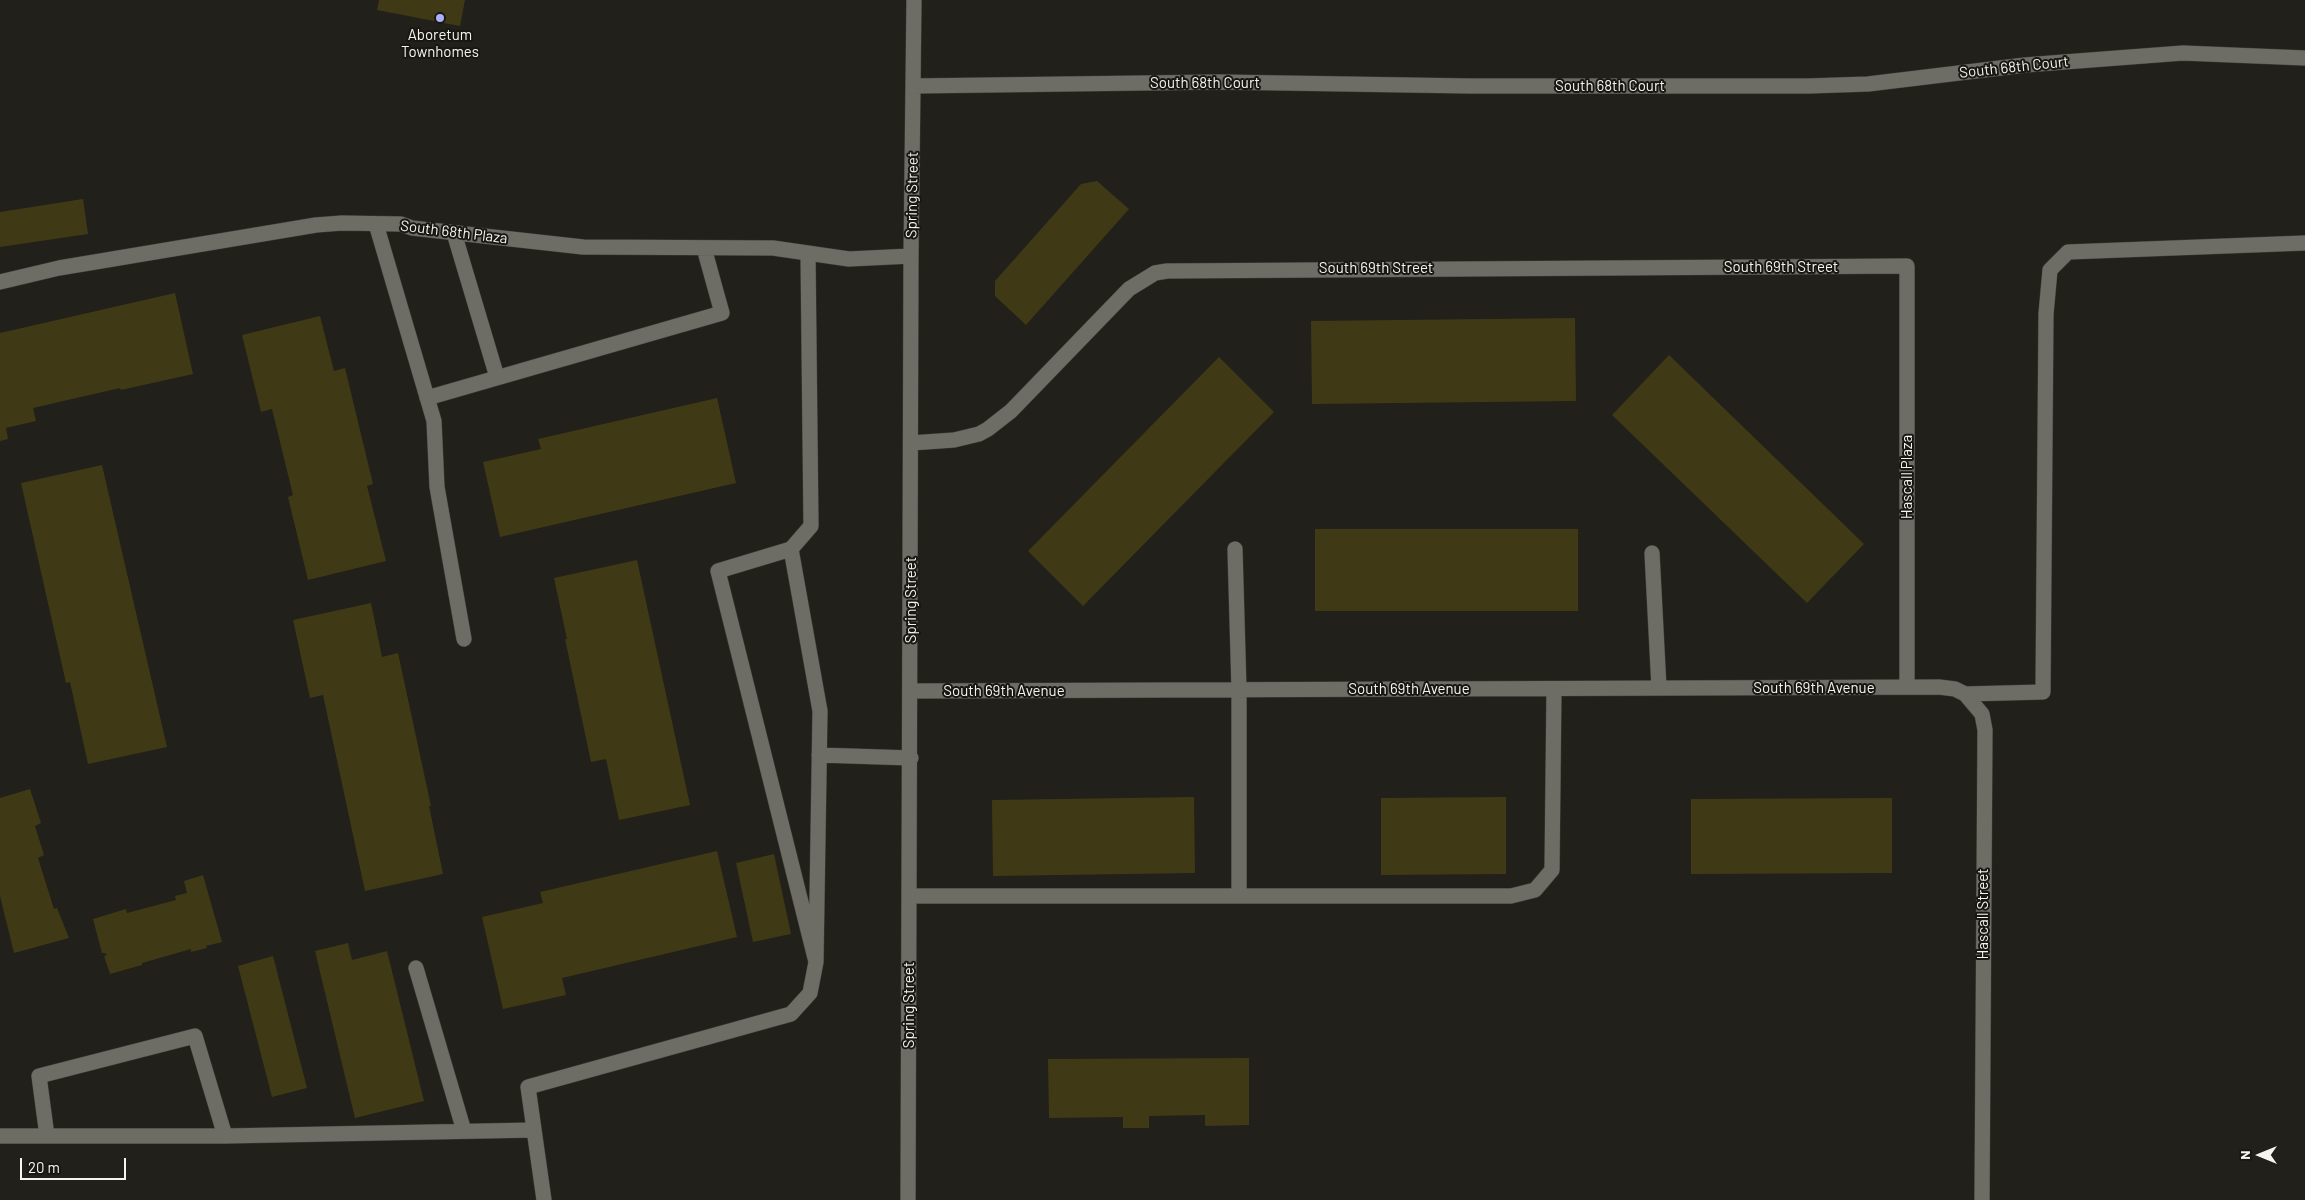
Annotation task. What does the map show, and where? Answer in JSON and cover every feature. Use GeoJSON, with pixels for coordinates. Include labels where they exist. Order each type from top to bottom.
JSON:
{"type":"FeatureCollection","features":[{"type":"Feature","properties":{"kind":"street","name":"Spring Street"},"geometry":{"type":"LineString","coordinates":[[908,1200],[911,758],[910,443],[914,0]]}},
{"type":"Feature","properties":{"kind":"street","name":"South 68th Court"},"geometry":{"type":"LineString","coordinates":[[913,86],[1220,82],[1470,86],[1809,86],[1868,84],[2025,65],[2183,53],[2305,58]]}},
{"type":"Feature","properties":{"kind":"street","name":"South 68th Plaza"},"geometry":{"type":"LineString","coordinates":[[0,282],[59,268],[316,225],[342,223],[401,224],[583,247],[773,248],[850,259],[911,256]]}},
{"type":"Feature","properties":{"kind":"street"},"geometry":{"type":"LineString","coordinates":[[376,224],[434,421],[437,486],[464,639]]}},
{"type":"Feature","properties":{"kind":"street"},"geometry":{"type":"LineString","coordinates":[[454,232],[497,377]]}},
{"type":"Feature","properties":{"kind":"street"},"geometry":{"type":"LineString","coordinates":[[1907,687],[1939,687],[1955,689],[1965,694],[2043,692],[2046,314],[2050,270],[2068,252],[2305,243]]}},
{"type":"Feature","properties":{"kind":"street"},"geometry":{"type":"LineString","coordinates":[[426,398],[722,314],[704,248]]}},
{"type":"Feature","properties":{"kind":"street"},"geometry":{"type":"LineString","coordinates":[[808,253],[811,526],[791,549],[718,571],[816,962]]}},
{"type":"Feature","properties":{"kind":"street","name":"South 69th Street"},"geometry":{"type":"LineString","coordinates":[[910,443],[961,439],[988,429],[1011,410],[1129,289],[1155,273],[1167,270],[1907,266]]}},
{"type":"Feature","properties":{"kind":"street","name":"Hascall Plaza"},"geometry":{"type":"LineString","coordinates":[[1907,266],[1907,687]]}},
{"type":"Feature","properties":{"kind":"street"},"geometry":{"type":"LineString","coordinates":[[544,1200],[528,1087],[791,1014],[810,993],[816,962],[820,711],[791,549]]}},
{"type":"Feature","properties":{"kind":"street"},"geometry":{"type":"LineString","coordinates":[[1234,549],[1239,690],[1239,896]]}},
{"type":"Feature","properties":{"kind":"street"},"geometry":{"type":"LineString","coordinates":[[1652,553],[1659,688]]}},
{"type":"Feature","properties":{"kind":"street","name":"South 69th Avenue"},"geometry":{"type":"LineString","coordinates":[[911,691],[1907,687]]}},
{"type":"Feature","properties":{"kind":"street"},"geometry":{"type":"LineString","coordinates":[[910,896],[1511,896],[1535,890],[1552,870],[1554,689]]}},
{"type":"Feature","properties":{"kind":"street","name":"Hascall Street"},"geometry":{"type":"LineString","coordinates":[[1965,694],[1982,714],[1984,730],[1982,1200]]}},
{"type":"Feature","properties":{"kind":"street"},"geometry":{"type":"LineString","coordinates":[[819,755],[911,758]]}},
{"type":"Feature","properties":{"kind":"street"},"geometry":{"type":"LineString","coordinates":[[416,968],[464,1132]]}},
{"type":"Feature","properties":{"kind":"street"},"geometry":{"type":"LineString","coordinates":[[47,1136],[39,1076],[196,1036],[225,1136]]}},
{"type":"Feature","properties":{"kind":"street"},"geometry":{"type":"LineString","coordinates":[[0,1136],[225,1136],[534,1130]]}},
{"type":"Feature","properties":{"kind":"building","name":"Aboretum Townhomes"},"geometry":{"type":"Polygon","coordinates":[[[379,0],[465,0],[460,26],[377,10],[379,0]]]}},
{"type":"Feature","properties":{"kind":"building"},"geometry":{"type":"Polygon","coordinates":[[[1097,181],[1129,209],[1026,325],[995,296],[995,281],[1081,184],[1097,181]]]}},
{"type":"Feature","properties":{"kind":"building"},"geometry":{"type":"Polygon","coordinates":[[[83,199],[88,234],[0,247],[0,212],[83,199]]]}},
{"type":"Feature","properties":{"kind":"building"},"geometry":{"type":"Polygon","coordinates":[[[175,293],[193,374],[33,408],[36,421],[6,428],[8,439],[0,441],[0,333],[175,293]]]}},
{"type":"Feature","properties":{"kind":"building"},"geometry":{"type":"Polygon","coordinates":[[[320,316],[334,371],[345,368],[373,484],[367,486],[386,561],[308,580],[288,497],[293,495],[272,409],[261,412],[242,335],[320,316]]]}},
{"type":"Feature","properties":{"kind":"building"},"geometry":{"type":"Polygon","coordinates":[[[1575,318],[1576,401],[1312,404],[1311,321],[1575,318]]]}},
{"type":"Feature","properties":{"kind":"building"},"geometry":{"type":"Polygon","coordinates":[[[1669,355],[1864,544],[1807,603],[1612,415],[1669,355]]]}},
{"type":"Feature","properties":{"kind":"building"},"geometry":{"type":"Polygon","coordinates":[[[1219,357],[1274,412],[1083,606],[1028,551],[1219,357]]]}},
{"type":"Feature","properties":{"kind":"building"},"geometry":{"type":"Polygon","coordinates":[[[717,398],[736,483],[500,537],[483,462],[541,449],[538,439],[717,398]]]}},
{"type":"Feature","properties":{"kind":"building"},"geometry":{"type":"Polygon","coordinates":[[[102,465],[167,747],[88,764],[70,682],[66,683],[21,483],[102,465]]]}},
{"type":"Feature","properties":{"kind":"building"},"geometry":{"type":"Polygon","coordinates":[[[1315,529],[1578,529],[1578,611],[1315,611],[1315,529]]]}},
{"type":"Feature","properties":{"kind":"building"},"geometry":{"type":"Polygon","coordinates":[[[637,560],[690,805],[619,820],[606,759],[591,762],[554,578],[637,560]]]}},
{"type":"Feature","properties":{"kind":"building"},"geometry":{"type":"Polygon","coordinates":[[[371,603],[382,657],[398,653],[431,806],[429,806],[443,874],[365,891],[323,695],[310,698],[293,620],[371,603]]]}},
{"type":"Feature","properties":{"kind":"building"},"geometry":{"type":"Polygon","coordinates":[[[30,789],[41,823],[35,826],[44,855],[38,858],[54,909],[57,908],[69,938],[14,953],[0,896],[0,798],[30,789]]]}},
{"type":"Feature","properties":{"kind":"building"},"geometry":{"type":"Polygon","coordinates":[[[1194,797],[1195,873],[993,876],[992,800],[1194,797]]]}},
{"type":"Feature","properties":{"kind":"building"},"geometry":{"type":"Polygon","coordinates":[[[1506,797],[1506,874],[1381,875],[1381,798],[1506,797]]]}},
{"type":"Feature","properties":{"kind":"building"},"geometry":{"type":"Polygon","coordinates":[[[1892,798],[1892,873],[1691,874],[1691,799],[1892,798]]]}},
{"type":"Feature","properties":{"kind":"building"},"geometry":{"type":"Polygon","coordinates":[[[717,851],[737,937],[562,978],[566,995],[503,1009],[482,917],[543,903],[540,892],[717,851]]]}},
{"type":"Feature","properties":{"kind":"building"},"geometry":{"type":"Polygon","coordinates":[[[774,854],[791,934],[753,942],[736,863],[774,854]]]}},
{"type":"Feature","properties":{"kind":"building"},"geometry":{"type":"Polygon","coordinates":[[[203,875],[222,942],[206,946],[207,948],[191,952],[191,949],[142,963],[142,965],[110,974],[104,956],[107,955],[102,953],[93,919],[126,909],[127,913],[176,900],[175,896],[187,893],[184,881],[203,875]]]}},
{"type":"Feature","properties":{"kind":"building"},"geometry":{"type":"Polygon","coordinates":[[[348,943],[352,960],[387,951],[424,1101],[355,1118],[315,951],[348,943]]]}},
{"type":"Feature","properties":{"kind":"building"},"geometry":{"type":"Polygon","coordinates":[[[273,956],[307,1088],[272,1097],[238,966],[273,956]]]}},
{"type":"Feature","properties":{"kind":"building"},"geometry":{"type":"Polygon","coordinates":[[[1249,1058],[1249,1125],[1205,1126],[1205,1115],[1149,1116],[1149,1128],[1123,1128],[1123,1117],[1049,1118],[1048,1059],[1249,1058]]]}},
{"type":"Feature","properties":{"kind":"place","name":"Aboretum Townhomes"},"geometry":{"type":"Point","coordinates":[440,18]}}]}
